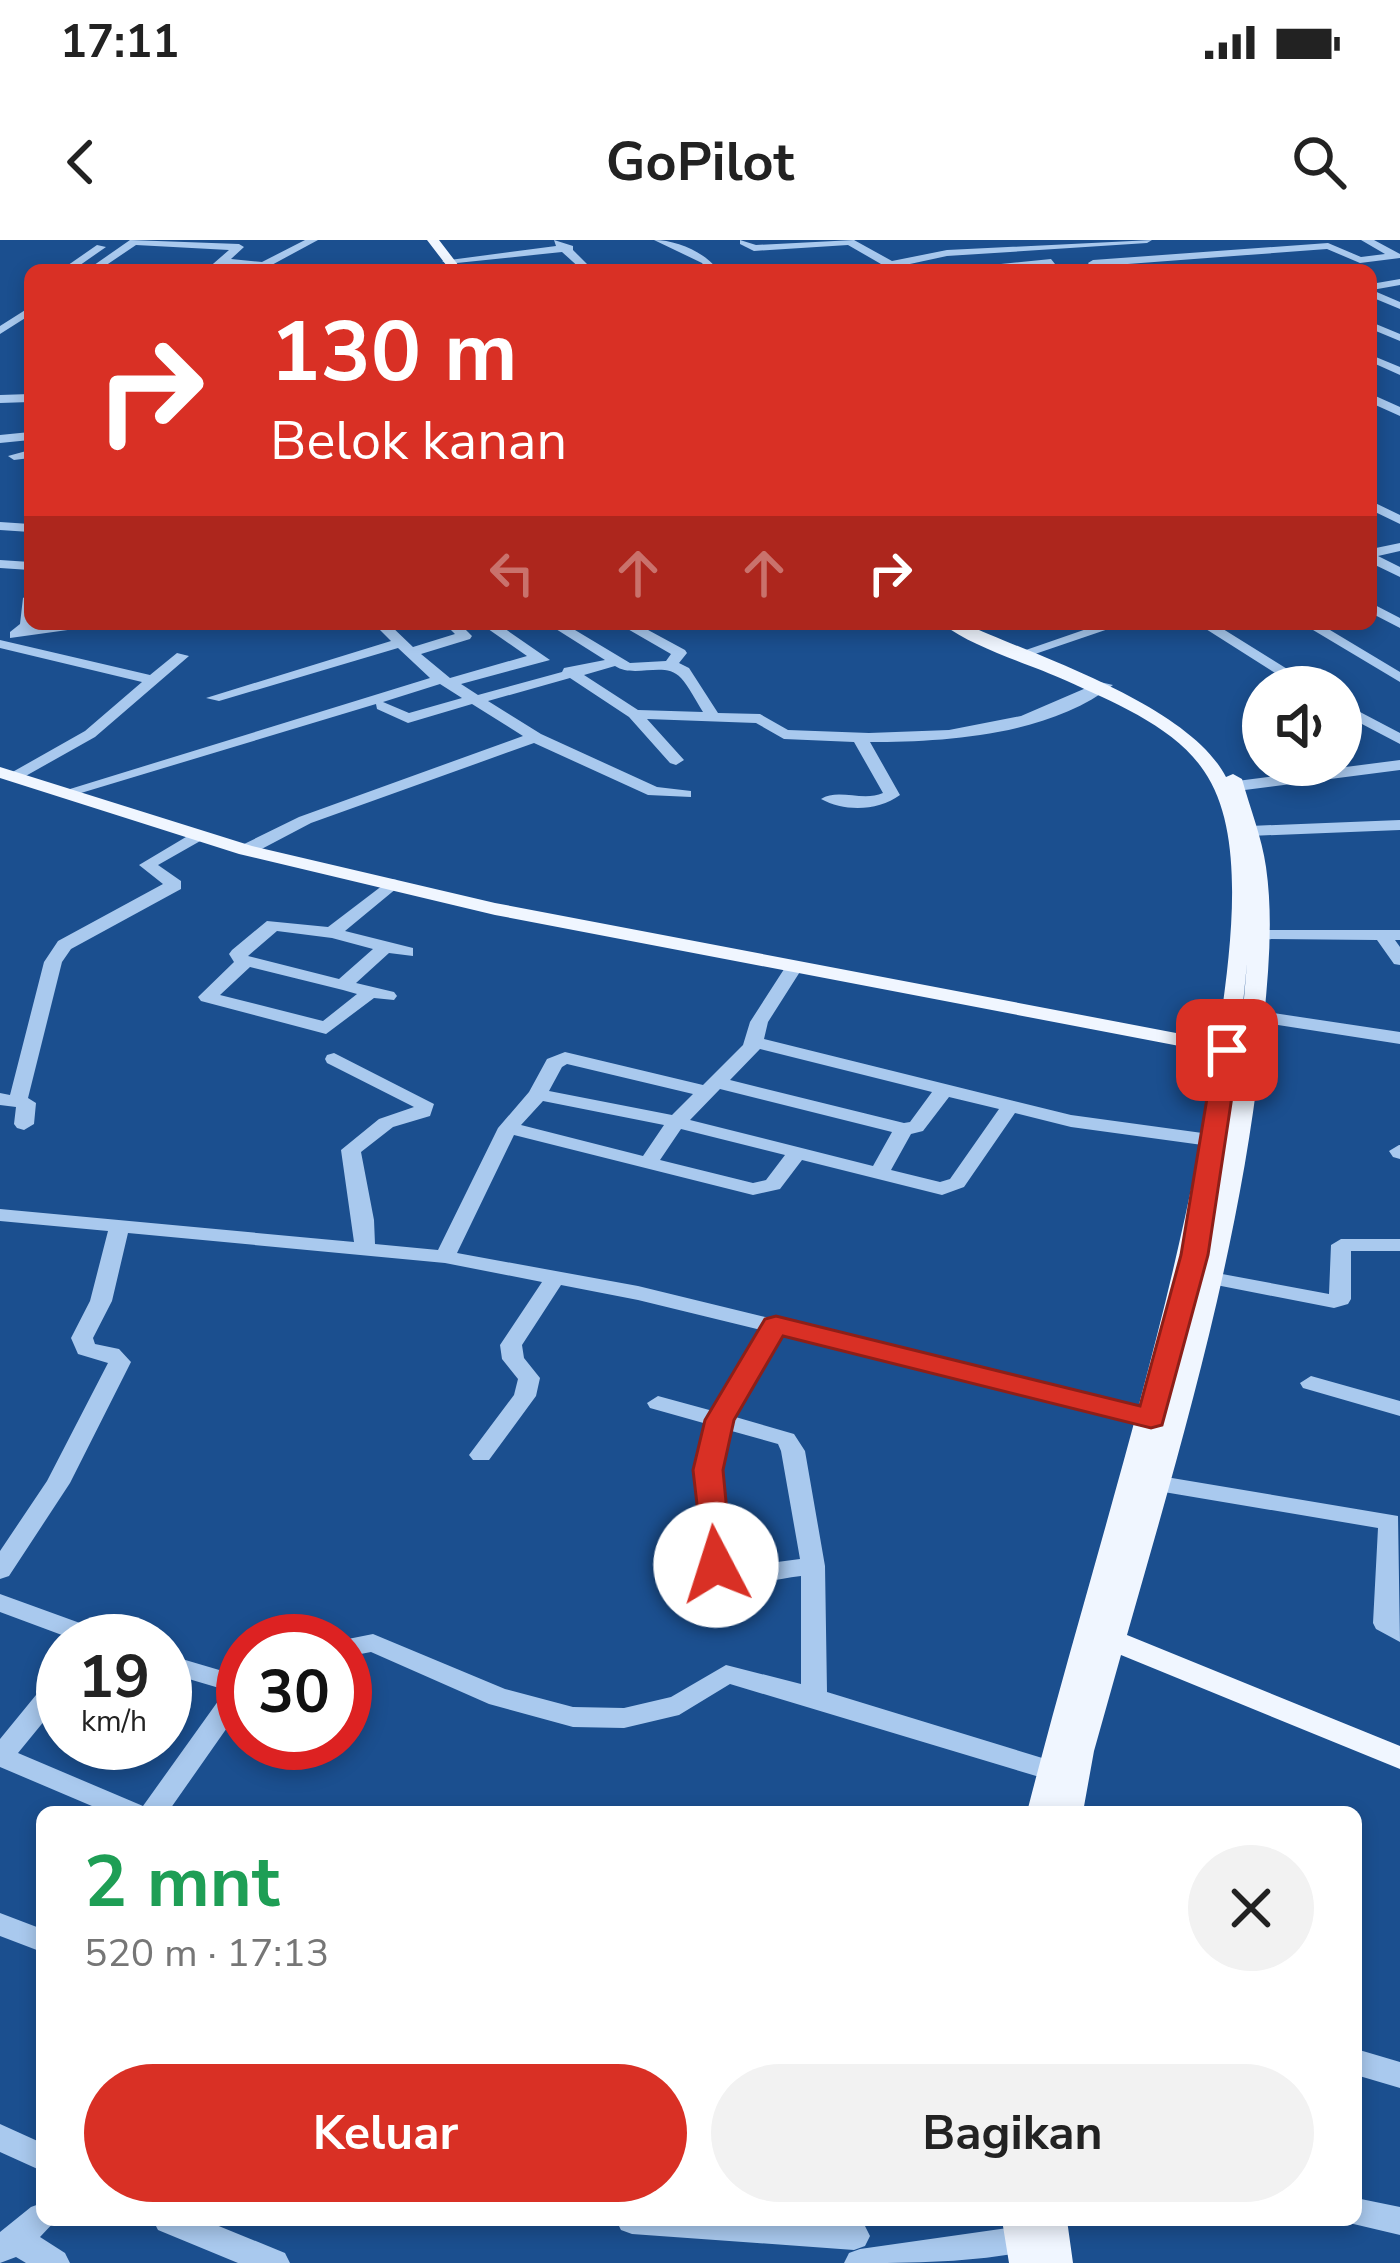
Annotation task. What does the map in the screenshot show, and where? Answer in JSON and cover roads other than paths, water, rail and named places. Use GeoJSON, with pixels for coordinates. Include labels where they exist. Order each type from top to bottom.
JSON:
{"type":"FeatureCollection","features":[{"type":"Feature","properties":{"kind":"main road"},"geometry":{"type":"LineString","coordinates":[[423,240],[446,264]]}},
{"type":"Feature","properties":{"kind":"main road"},"geometry":{"type":"LineString","coordinates":[[965,630],[1101,688],[1172,733],[1215,772],[1235,840],[1245,1015]]}},
{"type":"Feature","properties":{"kind":"main road"},"geometry":{"type":"LineString","coordinates":[[990,630],[1210,751],[1237,786],[1250,831],[1261,935],[1238,1052],[1207,1276],[1154,1483],[1044,1806]]}},
{"type":"Feature","properties":{"kind":"main road"},"geometry":{"type":"LineString","coordinates":[[7,775],[196,836],[391,884],[1238,1052]]}},
{"type":"Feature","properties":{"kind":"main road"},"geometry":{"type":"LineString","coordinates":[[1069,1806],[1099,1635],[1194,1255],[1238,1052]]}},
{"type":"Feature","properties":{"kind":"main road"},"geometry":{"type":"LineString","coordinates":[[1099,1635],[1400,1758]]}},
{"type":"Feature","properties":{"kind":"main road"},"geometry":{"type":"LineString","coordinates":[[1029,2236],[1055,2263]]}},
{"type":"Feature","properties":{"kind":"street"},"geometry":{"type":"LineString","coordinates":[[76,264],[110,240]]}},
{"type":"Feature","properties":{"kind":"street"},"geometry":{"type":"LineString","coordinates":[[268,264],[313,240]]}},
{"type":"Feature","properties":{"kind":"street"},"geometry":{"type":"LineString","coordinates":[[556,240],[583,264]]}},
{"type":"Feature","properties":{"kind":"street"},"geometry":{"type":"LineString","coordinates":[[658,240],[708,264]]}},
{"type":"Feature","properties":{"kind":"street"},"geometry":{"type":"LineString","coordinates":[[745,242],[757,248],[811,240]]}},
{"type":"Feature","properties":{"kind":"street"},"geometry":{"type":"LineString","coordinates":[[791,243],[806,249],[874,240]]}},
{"type":"Feature","properties":{"kind":"street"},"geometry":{"type":"LineString","coordinates":[[896,264],[947,253],[1147,240]]}},
{"type":"Feature","properties":{"kind":"street"},"geometry":{"type":"LineString","coordinates":[[1254,240],[1267,251]]}},
{"type":"Feature","properties":{"kind":"street"},"geometry":{"type":"LineString","coordinates":[[1360,260],[1396,256],[1366,240]]}},
{"type":"Feature","properties":{"kind":"street"},"geometry":{"type":"LineString","coordinates":[[101,264],[136,241],[237,243],[240,248],[220,264]]}},
{"type":"Feature","properties":{"kind":"street"},"geometry":{"type":"LineString","coordinates":[[1134,241],[1156,264]]}},
{"type":"Feature","properties":{"kind":"street"},"geometry":{"type":"LineString","coordinates":[[850,242],[889,264]]}},
{"type":"Feature","properties":{"kind":"street"},"geometry":{"type":"LineString","coordinates":[[1096,264],[1328,243],[1366,264]]}},
{"type":"Feature","properties":{"kind":"street"},"geometry":{"type":"LineString","coordinates":[[1040,247],[1052,264]]}},
{"type":"Feature","properties":{"kind":"street"},"geometry":{"type":"LineString","coordinates":[[468,264],[569,248]]}},
{"type":"Feature","properties":{"kind":"street"},"geometry":{"type":"LineString","coordinates":[[224,261],[256,264]]}},
{"type":"Feature","properties":{"kind":"street"},"geometry":{"type":"LineString","coordinates":[[0,417],[7,399]]}},
{"type":"Feature","properties":{"kind":"street"},"geometry":{"type":"LineString","coordinates":[[14,456],[24,455]]}},
{"type":"Feature","properties":{"kind":"street"},"geometry":{"type":"LineString","coordinates":[[21,632],[24,623]]}},
{"type":"Feature","properties":{"kind":"street"},"geometry":{"type":"LineString","coordinates":[[1,645],[21,632],[36,630]]}},
{"type":"Feature","properties":{"kind":"street"},"geometry":{"type":"LineString","coordinates":[[388,630],[444,681],[535,737],[654,792],[685,794]]}},
{"type":"Feature","properties":{"kind":"street"},"geometry":{"type":"LineString","coordinates":[[214,698],[465,636],[458,630]]}},
{"type":"Feature","properties":{"kind":"street"},"geometry":{"type":"LineString","coordinates":[[497,630],[634,714],[676,760]]}},
{"type":"Feature","properties":{"kind":"street"},"geometry":{"type":"LineString","coordinates":[[565,630],[627,668],[670,665],[684,671],[712,715]]}},
{"type":"Feature","properties":{"kind":"street"},"geometry":{"type":"LineString","coordinates":[[638,630],[680,651],[670,665]]}},
{"type":"Feature","properties":{"kind":"street"},"geometry":{"type":"LineString","coordinates":[[1030,651],[1080,630]]}},
{"type":"Feature","properties":{"kind":"street"},"geometry":{"type":"LineString","coordinates":[[1215,630],[1274,666]]}},
{"type":"Feature","properties":{"kind":"street"},"geometry":{"type":"LineString","coordinates":[[1320,630],[1400,678]]}},
{"type":"Feature","properties":{"kind":"street"},"geometry":{"type":"LineString","coordinates":[[1,645],[152,680]]}},
{"type":"Feature","properties":{"kind":"street"},"geometry":{"type":"LineString","coordinates":[[7,775],[90,734],[136,700],[182,656]]}},
{"type":"Feature","properties":{"kind":"street"},"geometry":{"type":"LineString","coordinates":[[65,793],[444,681],[539,658]]}},
{"type":"Feature","properties":{"kind":"street"},"geometry":{"type":"LineString","coordinates":[[382,706],[406,719],[617,661]]}},
{"type":"Feature","properties":{"kind":"street"},"geometry":{"type":"LineString","coordinates":[[634,714],[764,720],[784,734],[987,733],[1101,688]]}},
{"type":"Feature","properties":{"kind":"street"},"geometry":{"type":"LineString","coordinates":[[1362,718],[1400,739]]}},
{"type":"Feature","properties":{"kind":"street"},"geometry":{"type":"LineString","coordinates":[[246,850],[305,820],[535,737]]}},
{"type":"Feature","properties":{"kind":"street"},"geometry":{"type":"LineString","coordinates":[[830,799],[872,803],[892,795],[859,737]]}},
{"type":"Feature","properties":{"kind":"street"},"geometry":{"type":"LineString","coordinates":[[1237,786],[1400,765]]}},
{"type":"Feature","properties":{"kind":"street"},"geometry":{"type":"LineString","coordinates":[[1250,831],[1400,825]]}},
{"type":"Feature","properties":{"kind":"street"},"geometry":{"type":"LineString","coordinates":[[24,1124],[27,1107],[9,1100],[53,962],[64,945],[175,885],[147,865],[196,836]]}},
{"type":"Feature","properties":{"kind":"street"},"geometry":{"type":"LineString","coordinates":[[332,933],[391,884]]}},
{"type":"Feature","properties":{"kind":"street"},"geometry":{"type":"LineString","coordinates":[[246,961],[207,998],[320,1029],[334,1026],[379,994],[246,961],[238,954],[273,925],[332,933],[407,952]]}},
{"type":"Feature","properties":{"kind":"street"},"geometry":{"type":"LineString","coordinates":[[1261,935],[1392,936],[1400,960]]}},
{"type":"Feature","properties":{"kind":"street"},"geometry":{"type":"LineString","coordinates":[[343,985],[385,946]]}},
{"type":"Feature","properties":{"kind":"street"},"geometry":{"type":"LineString","coordinates":[[649,1162],[676,1122],[753,1042],[759,1022],[794,967]]}},
{"type":"Feature","properties":{"kind":"street"},"geometry":{"type":"LineString","coordinates":[[1245,1015],[1400,1038]]}},
{"type":"Feature","properties":{"kind":"street"},"geometry":{"type":"LineString","coordinates":[[753,1042],[1071,1121],[1216,1141]]}},
{"type":"Feature","properties":{"kind":"street"},"geometry":{"type":"LineString","coordinates":[[446,1257],[508,1128],[538,1094],[554,1063],[565,1058],[904,1129],[916,1127],[945,1089]]}},
{"type":"Feature","properties":{"kind":"street"},"geometry":{"type":"LineString","coordinates":[[334,1059],[424,1104],[423,1112],[386,1124],[351,1150],[350,1168],[367,1214],[364,1250]]}},
{"type":"Feature","properties":{"kind":"street"},"geometry":{"type":"LineString","coordinates":[[538,1094],[950,1187],[1011,1105]]}},
{"type":"Feature","properties":{"kind":"street"},"geometry":{"type":"LineString","coordinates":[[508,1128],[760,1189],[772,1185],[795,1155]]}},
{"type":"Feature","properties":{"kind":"street"},"geometry":{"type":"LineString","coordinates":[[878,1174],[904,1129]]}},
{"type":"Feature","properties":{"kind":"street"},"geometry":{"type":"LineString","coordinates":[[0,1215],[446,1257],[776,1325],[1151,1418]]}},
{"type":"Feature","properties":{"kind":"street"},"geometry":{"type":"LineString","coordinates":[[0,1570],[58,1484],[120,1363],[111,1354],[86,1349],[82,1338],[101,1301],[119,1228]]}},
{"type":"Feature","properties":{"kind":"street"},"geometry":{"type":"LineString","coordinates":[[1207,1276],[1327,1303],[1340,1299],[1341,1246],[1400,1245]]}},
{"type":"Feature","properties":{"kind":"street"},"geometry":{"type":"LineString","coordinates":[[481,1455],[525,1396],[529,1378],[513,1360],[511,1345],[555,1278]]}},
{"type":"Feature","properties":{"kind":"street"},"geometry":{"type":"LineString","coordinates":[[776,1325],[719,1420],[708,1470],[716,1565],[735,1576],[813,1566]]}},
{"type":"Feature","properties":{"kind":"street"},"geometry":{"type":"LineString","coordinates":[[1310,1383],[1400,1409]]}},
{"type":"Feature","properties":{"kind":"street"},"geometry":{"type":"LineString","coordinates":[[658,1403],[779,1435],[791,1445],[813,1566],[814,1695]]}},
{"type":"Feature","properties":{"kind":"street"},"geometry":{"type":"LineString","coordinates":[[1154,1483],[1395,1522],[1385,1623],[1400,1633]]}},
{"type":"Feature","properties":{"kind":"street"},"geometry":{"type":"LineString","coordinates":[[0,1604],[36,1617]]}},
{"type":"Feature","properties":{"kind":"street"},"geometry":{"type":"LineString","coordinates":[[372,1643],[498,1697],[574,1717],[624,1718],[679,1705],[726,1674],[814,1695],[963,1747],[1053,1771]]}},
{"type":"Feature","properties":{"kind":"street"},"geometry":{"type":"LineString","coordinates":[[36,1712],[4,1751],[7,1759],[119,1806]]}},
{"type":"Feature","properties":{"kind":"street"},"geometry":{"type":"LineString","coordinates":[[157,1806],[216,1724]]}},
{"type":"Feature","properties":{"kind":"street"},"geometry":{"type":"LineString","coordinates":[[0,1924],[36,1939]]}},
{"type":"Feature","properties":{"kind":"street"},"geometry":{"type":"LineString","coordinates":[[1362,2064],[1400,2075]]}},
{"type":"Feature","properties":{"kind":"street"},"geometry":{"type":"LineString","coordinates":[[0,2137],[36,2155]]}},
{"type":"Feature","properties":{"kind":"street"},"geometry":{"type":"LineString","coordinates":[[1362,2213],[1400,2221]]}},
{"type":"Feature","properties":{"kind":"street"},"geometry":{"type":"LineString","coordinates":[[7,2246],[36,2222]]}},
{"type":"Feature","properties":{"kind":"street"},"geometry":{"type":"LineString","coordinates":[[184,2226],[274,2263]]}},
{"type":"Feature","properties":{"kind":"street"},"geometry":{"type":"LineString","coordinates":[[686,2226],[856,2245],[1029,2236]]}},
{"type":"Feature","properties":{"kind":"street"},"geometry":{"type":"LineString","coordinates":[[7,2246],[53,2263]]}}]}
